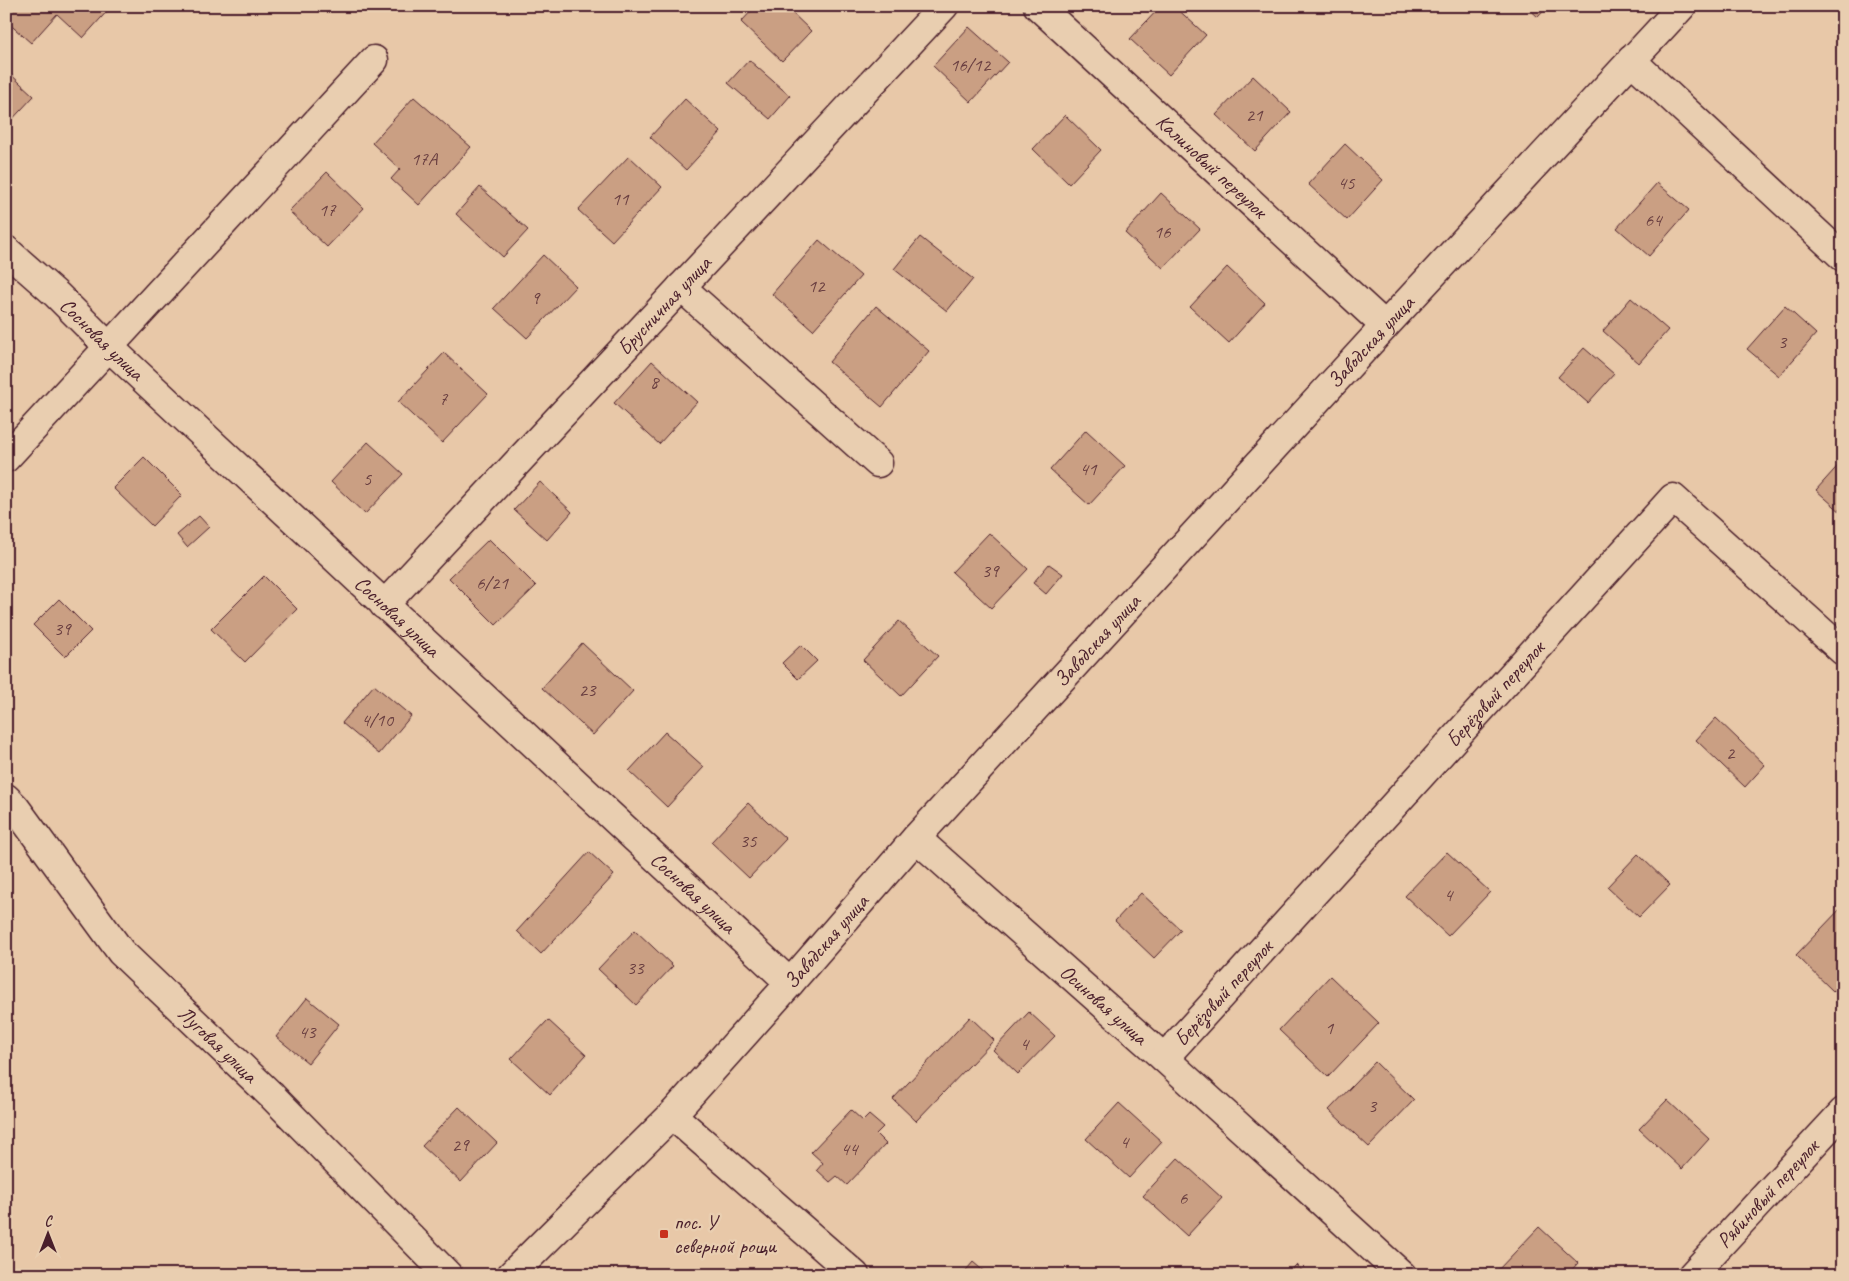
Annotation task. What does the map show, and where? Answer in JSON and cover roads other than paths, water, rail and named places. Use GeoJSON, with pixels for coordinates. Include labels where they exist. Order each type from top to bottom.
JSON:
{"type":"FeatureCollection","features":[{"type":"Feature","properties":{"kind":"street","name":"Брусничная улица"},"geometry":{"type":"LineString","coordinates":[[384,605],[944,6]]}},
{"type":"Feature","properties":{"kind":"street","name":"Калиновый переулок"},"geometry":{"type":"LineString","coordinates":[[1038,6],[1385,326]]}},
{"type":"Feature","properties":{"kind":"street","name":"Заводская улица"},"geometry":{"type":"LineString","coordinates":[[511,1275],[672,1115],[916,838],[1385,326],[1682,6]]}},
{"type":"Feature","properties":{"kind":"street"},"geometry":{"type":"LineString","coordinates":[[6,458],[374,60]]}},
{"type":"Feature","properties":{"kind":"street"},"geometry":{"type":"LineString","coordinates":[[1631,60],[1843,257]]}},
{"type":"Feature","properties":{"kind":"street","name":"Сосновая улица"},"geometry":{"type":"LineString","coordinates":[[6,250],[57,295],[109,347],[790,983]]}},
{"type":"Feature","properties":{"kind":"street"},"geometry":{"type":"LineString","coordinates":[[681,286],[878,463]]}},
{"type":"Feature","properties":{"kind":"street","name":"Берёзовый переулок"},"geometry":{"type":"LineString","coordinates":[[1164,1058],[1673,498],[1843,651]]}},
{"type":"Feature","properties":{"kind":"street","name":"Луговая улица"},"geometry":{"type":"LineString","coordinates":[[6,798],[15,807],[121,952],[272,1096],[448,1275]]}},
{"type":"Feature","properties":{"kind":"street","name":"Осиновая улица"},"geometry":{"type":"LineString","coordinates":[[916,838],[1164,1058],[1402,1275]]}},
{"type":"Feature","properties":{"kind":"street","name":"Рябиновый переулок"},"geometry":{"type":"LineString","coordinates":[[1692,1275],[1843,1112]]}},
{"type":"Feature","properties":{"kind":"street"},"geometry":{"type":"LineString","coordinates":[[672,1115],[855,1275]]}},
{"type":"Feature","properties":{"kind":"place","name":"пос. У северной рощи"},"geometry":{"type":"Point","coordinates":[664,1234]}}]}
